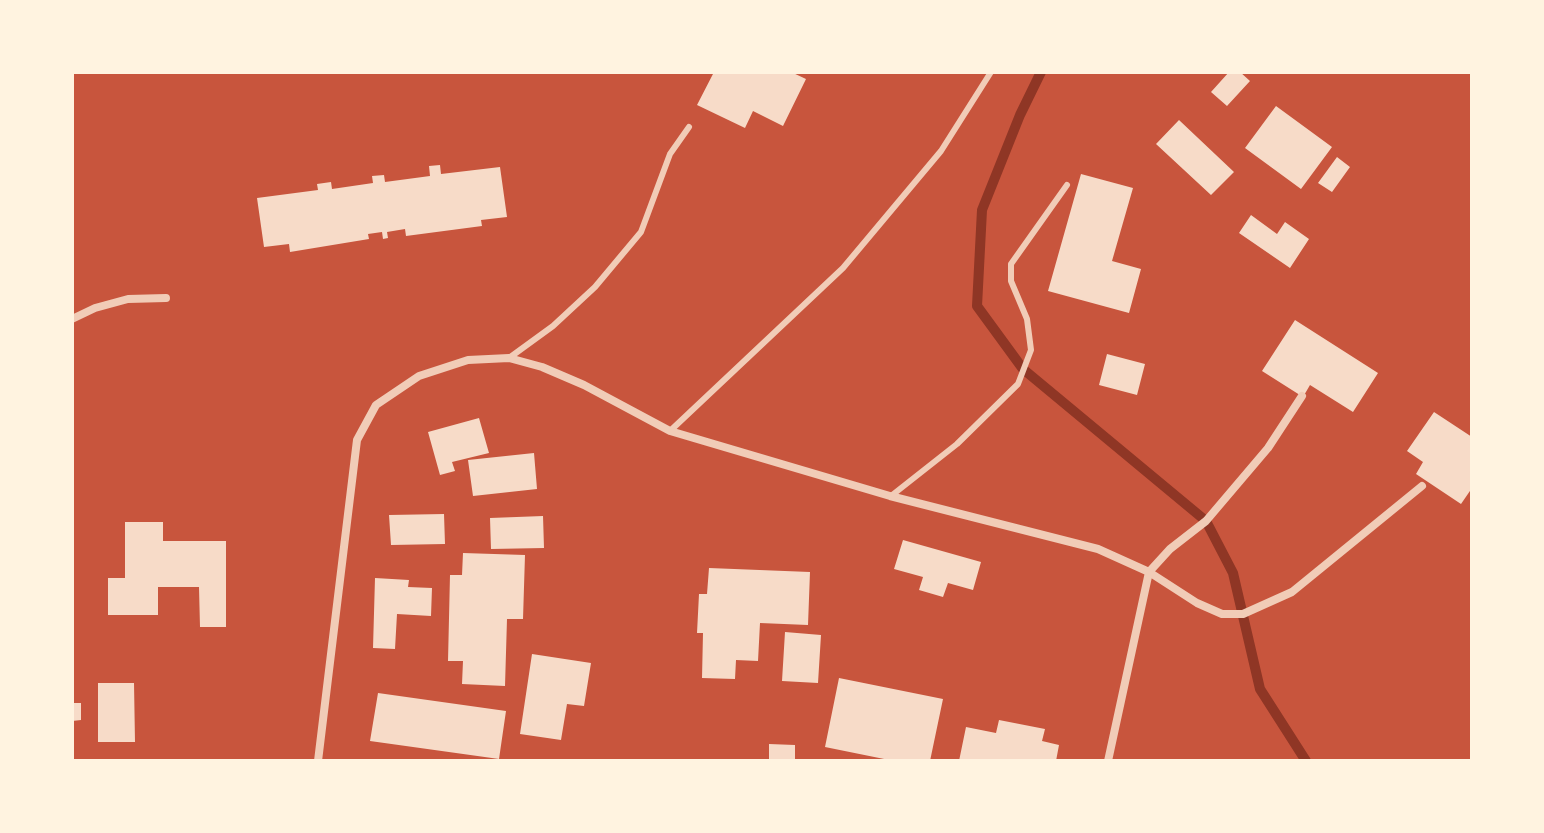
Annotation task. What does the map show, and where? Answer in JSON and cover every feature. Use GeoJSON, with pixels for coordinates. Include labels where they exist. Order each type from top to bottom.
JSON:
{"type":"FeatureCollection","features":[{"type":"Feature","properties":{"kind":"street"},"geometry":{"type":"LineString","coordinates":[[72,319],[95,308],[128,299],[166,298]]}},
{"type":"Feature","properties":{"kind":"street"},"geometry":{"type":"LineString","coordinates":[[318,761],[357,440],[376,405],[419,376],[468,360],[509,358],[542,367],[584,385],[670,431],[890,496],[1098,549],[1149,572],[1197,603],[1222,614],[1243,614],[1292,592],[1422,486]]}},
{"type":"Feature","properties":{"kind":"street"},"geometry":{"type":"LineString","coordinates":[[1108,761],[1149,572],[1170,549],[1206,521],[1268,448],[1302,396]]}},
{"type":"Feature","properties":{"kind":"lane"},"geometry":{"type":"LineString","coordinates":[[670,431],[843,268],[941,151],[991,72]]}},
{"type":"Feature","properties":{"kind":"lane"},"geometry":{"type":"LineString","coordinates":[[509,358],[553,326],[595,287],[641,232],[670,154],[689,127]]}},
{"type":"Feature","properties":{"kind":"lane"},"geometry":{"type":"LineString","coordinates":[[890,496],[957,444],[1018,384],[1031,350],[1027,319],[1011,281],[1011,264],[1067,185]]}},
{"type":"Feature","properties":{"kind":"building"},"geometry":{"type":"Polygon","coordinates":[[[714,72],[791,72],[806,79],[783,126],[753,111],[745,128],[697,105],[714,72]]]}},
{"type":"Feature","properties":{"kind":"building"},"geometry":{"type":"Polygon","coordinates":[[[1229,72],[1240,72],[1250,81],[1227,106],[1211,92],[1229,72]]]}},
{"type":"Feature","properties":{"kind":"building"},"geometry":{"type":"Polygon","coordinates":[[[1276,106],[1332,147],[1301,189],[1245,148],[1276,106]]]}},
{"type":"Feature","properties":{"kind":"building"},"geometry":{"type":"Polygon","coordinates":[[[1179,120],[1234,172],[1211,195],[1156,144],[1179,120]]]}},
{"type":"Feature","properties":{"kind":"building"},"geometry":{"type":"Polygon","coordinates":[[[1337,157],[1350,167],[1332,192],[1318,183],[1337,157]]]}},
{"type":"Feature","properties":{"kind":"building"},"geometry":{"type":"Polygon","coordinates":[[[440,165],[441,174],[500,167],[507,217],[481,220],[482,226],[406,236],[405,229],[387,232],[388,238],[383,239],[382,232],[368,234],[369,239],[290,252],[289,244],[264,247],[257,198],[318,190],[317,184],[331,182],[332,189],[373,183],[372,176],[384,175],[385,182],[430,176],[429,166],[440,165]]]}},
{"type":"Feature","properties":{"kind":"building"},"geometry":{"type":"Polygon","coordinates":[[[1081,174],[1133,188],[1112,261],[1141,269],[1129,313],[1048,291],[1081,174]]]}},
{"type":"Feature","properties":{"kind":"building"},"geometry":{"type":"Polygon","coordinates":[[[1251,215],[1277,234],[1285,222],[1309,239],[1290,268],[1239,233],[1251,215]]]}},
{"type":"Feature","properties":{"kind":"building"},"geometry":{"type":"Polygon","coordinates":[[[1295,320],[1378,373],[1353,412],[1310,385],[1303,397],[1262,371],[1295,320]]]}},
{"type":"Feature","properties":{"kind":"building"},"geometry":{"type":"Polygon","coordinates":[[[1107,354],[1145,364],[1137,395],[1099,385],[1107,354]]]}},
{"type":"Feature","properties":{"kind":"building"},"geometry":{"type":"Polygon","coordinates":[[[1434,412],[1472,437],[1472,488],[1461,504],[1416,474],[1423,462],[1407,451],[1434,412]]]}},
{"type":"Feature","properties":{"kind":"building"},"geometry":{"type":"Polygon","coordinates":[[[479,418],[489,453],[452,462],[455,471],[440,475],[428,432],[479,418]]]}},
{"type":"Feature","properties":{"kind":"building"},"geometry":{"type":"Polygon","coordinates":[[[534,453],[537,489],[473,496],[468,460],[534,453]]]}},
{"type":"Feature","properties":{"kind":"building"},"geometry":{"type":"Polygon","coordinates":[[[444,514],[445,544],[391,545],[389,515],[444,514]]]}},
{"type":"Feature","properties":{"kind":"building"},"geometry":{"type":"Polygon","coordinates":[[[543,516],[544,548],[491,549],[490,518],[543,516]]]}},
{"type":"Feature","properties":{"kind":"building"},"geometry":{"type":"Polygon","coordinates":[[[125,522],[163,522],[163,541],[226,541],[226,627],[200,627],[199,587],[158,587],[158,615],[108,615],[108,578],[125,578],[125,522]]]}},
{"type":"Feature","properties":{"kind":"building"},"geometry":{"type":"Polygon","coordinates":[[[903,540],[981,562],[973,590],[948,583],[943,597],[919,590],[923,577],[894,569],[903,540]]]}},
{"type":"Feature","properties":{"kind":"building"},"geometry":{"type":"Polygon","coordinates":[[[463,553],[525,555],[523,619],[507,619],[505,686],[462,684],[463,661],[448,661],[450,575],[462,575],[463,553]]]}},
{"type":"Feature","properties":{"kind":"building"},"geometry":{"type":"Polygon","coordinates":[[[709,568],[810,572],[808,625],[760,623],[758,661],[736,660],[735,679],[702,678],[703,633],[697,633],[699,594],[707,594],[709,568]]]}},
{"type":"Feature","properties":{"kind":"building"},"geometry":{"type":"Polygon","coordinates":[[[375,578],[409,580],[408,587],[432,588],[431,616],[397,614],[395,649],[373,648],[375,578]]]}},
{"type":"Feature","properties":{"kind":"building"},"geometry":{"type":"Polygon","coordinates":[[[785,632],[821,635],[818,683],[782,681],[785,632]]]}},
{"type":"Feature","properties":{"kind":"building"},"geometry":{"type":"Polygon","coordinates":[[[532,654],[591,663],[584,706],[567,704],[561,740],[520,734],[532,654]]]}},
{"type":"Feature","properties":{"kind":"building"},"geometry":{"type":"Polygon","coordinates":[[[839,678],[943,699],[930,761],[894,761],[825,747],[839,678]]]}},
{"type":"Feature","properties":{"kind":"building"},"geometry":{"type":"Polygon","coordinates":[[[98,683],[134,683],[135,742],[98,742],[98,683]]]}},
{"type":"Feature","properties":{"kind":"building"},"geometry":{"type":"Polygon","coordinates":[[[378,693],[506,711],[499,759],[370,741],[378,693]]]}},
{"type":"Feature","properties":{"kind":"building"},"geometry":{"type":"Polygon","coordinates":[[[72,703],[81,703],[81,720],[72,721],[72,703]]]}},
{"type":"Feature","properties":{"kind":"building"},"geometry":{"type":"Polygon","coordinates":[[[999,720],[1045,729],[1042,741],[1059,745],[1056,761],[959,761],[966,727],[996,733],[999,720]]]}},
{"type":"Feature","properties":{"kind":"building"},"geometry":{"type":"Polygon","coordinates":[[[769,744],[795,745],[795,761],[769,761],[769,744]]]}},
{"type":"Feature","properties":{"kind":"waterway"},"geometry":{"type":"LineString","coordinates":[[1041,72],[1020,115],[982,210],[977,306],[1023,369],[1206,521],[1233,573],[1260,689],[1306,761]]}}]}
